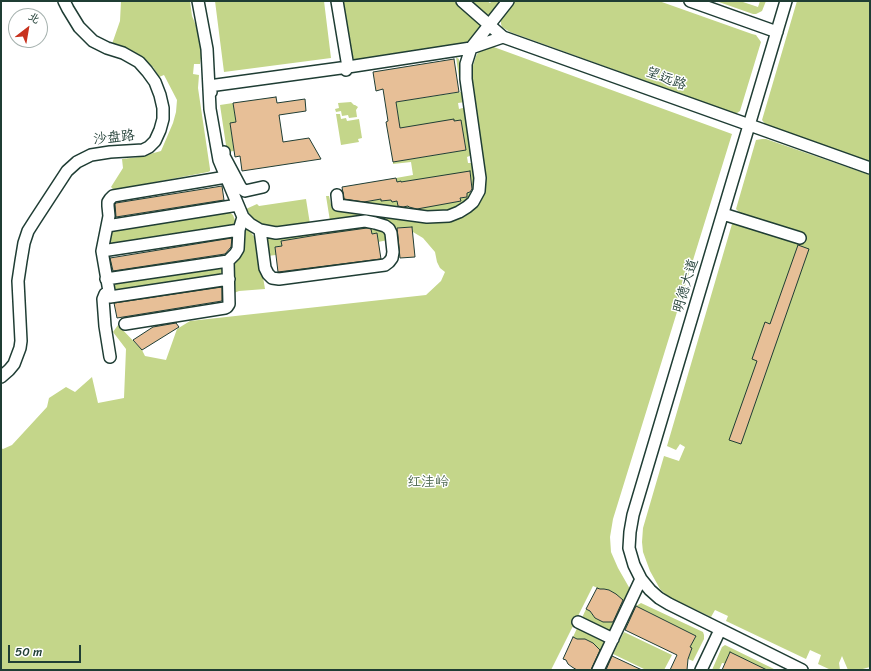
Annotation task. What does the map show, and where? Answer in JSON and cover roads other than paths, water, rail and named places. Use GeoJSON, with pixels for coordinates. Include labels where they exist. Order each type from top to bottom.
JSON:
{"type":"FeatureCollection","features":[{"type":"Feature","properties":{"kind":"street","name":"沙盘路"},"geometry":{"type":"LineString","coordinates":[[1,377],[14,364],[20,348],[21,341],[18,281],[28,231],[67,171],[77,162],[91,154],[143,150],[149,147],[155,141],[163,119],[163,108],[160,95],[155,82],[147,71],[139,62],[92,41],[79,27],[64,1]]}},
{"type":"Feature","properties":{"kind":"street"},"geometry":{"type":"LineString","coordinates":[[198,1],[207,49],[210,109],[219,160],[243,217],[250,224],[260,230],[276,233],[365,221],[375,223],[389,229],[391,233],[393,252],[392,258],[385,265],[279,279],[272,278],[265,268],[260,230]]}},
{"type":"Feature","properties":{"kind":"street"},"geometry":{"type":"LineString","coordinates":[[337,1],[347,68]]}},
{"type":"Feature","properties":{"kind":"street","name":"望远路"},"geometry":{"type":"LineString","coordinates":[[462,1],[503,37],[870,168]]}},
{"type":"Feature","properties":{"kind":"street"},"geometry":{"type":"LineString","coordinates":[[337,195],[338,205],[427,217],[449,216],[459,212],[473,202],[477,197],[480,187],[480,178],[464,105],[466,64],[471,48],[508,1]]}},
{"type":"Feature","properties":{"kind":"street"},"geometry":{"type":"LineString","coordinates":[[690,1],[777,32]]}},
{"type":"Feature","properties":{"kind":"street","name":"明德大道"},"geometry":{"type":"LineString","coordinates":[[786,1],[633,515],[629,548],[634,565],[641,579],[650,590],[660,598],[720,630],[802,670]]}},
{"type":"Feature","properties":{"kind":"street"},"geometry":{"type":"LineString","coordinates":[[209,86],[347,68],[471,48],[503,37]]}},
{"type":"Feature","properties":{"kind":"street"},"geometry":{"type":"LineString","coordinates":[[209,86],[216,105],[224,156],[241,188],[245,191],[263,187]]}},
{"type":"Feature","properties":{"kind":"street"},"geometry":{"type":"LineString","coordinates":[[226,177],[113,196],[108,202],[109,216],[102,251],[110,297],[228,279]]}},
{"type":"Feature","properties":{"kind":"street"},"geometry":{"type":"LineString","coordinates":[[107,226],[238,205]]}},
{"type":"Feature","properties":{"kind":"street"},"geometry":{"type":"LineString","coordinates":[[723,214],[800,238]]}},
{"type":"Feature","properties":{"kind":"street"},"geometry":{"type":"LineString","coordinates":[[106,279],[228,261],[236,254],[238,249],[238,230],[243,217]]}},
{"type":"Feature","properties":{"kind":"street"},"geometry":{"type":"LineString","coordinates":[[102,251],[238,230]]}},
{"type":"Feature","properties":{"kind":"street"},"geometry":{"type":"LineString","coordinates":[[125,324],[227,307],[229,304],[228,261]]}},
{"type":"Feature","properties":{"kind":"street"},"geometry":{"type":"LineString","coordinates":[[109,292],[105,294],[104,299],[105,326],[110,357]]}},
{"type":"Feature","properties":{"kind":"street"},"geometry":{"type":"LineString","coordinates":[[598,670],[641,579]]}},
{"type":"Feature","properties":{"kind":"street"},"geometry":{"type":"LineString","coordinates":[[578,622],[613,639]]}},
{"type":"Feature","properties":{"kind":"street"},"geometry":{"type":"LineString","coordinates":[[701,670],[720,630]]}},
{"type":"Feature","properties":{"kind":"park label","name":"红洼岭"},"geometry":{"type":"Point","coordinates":[428,482]}}]}
